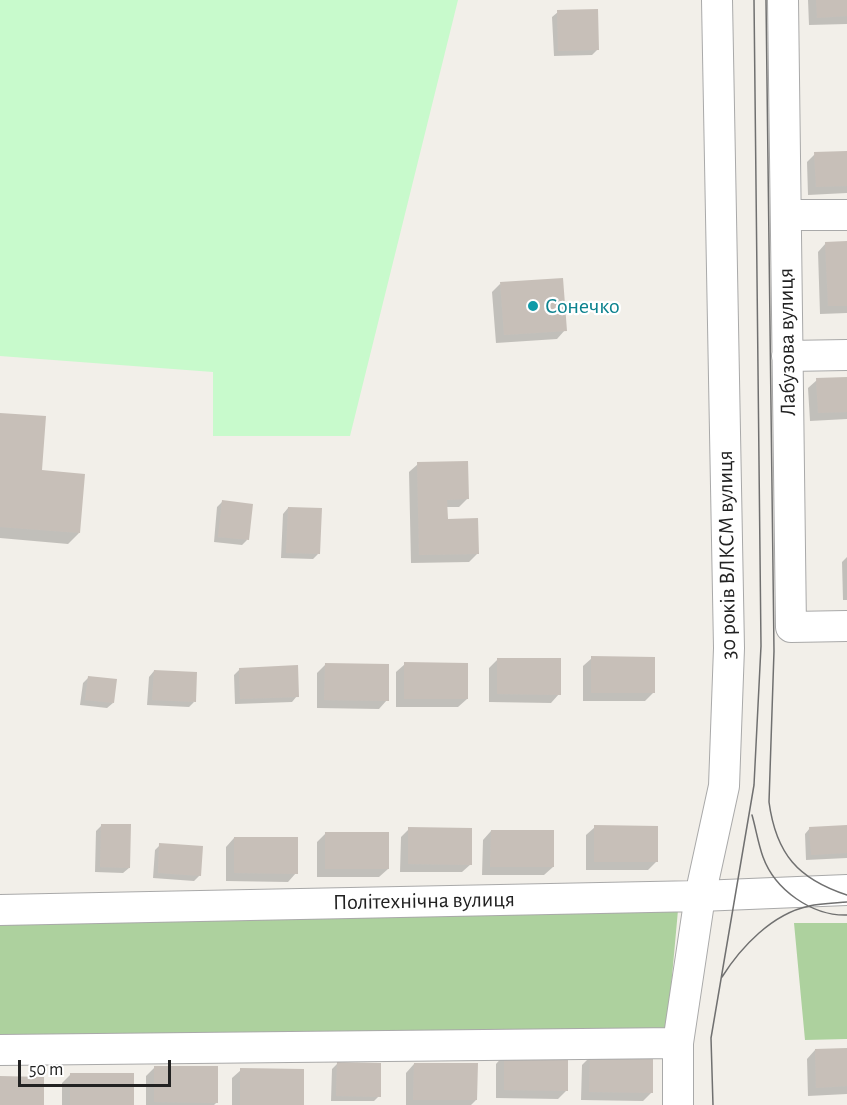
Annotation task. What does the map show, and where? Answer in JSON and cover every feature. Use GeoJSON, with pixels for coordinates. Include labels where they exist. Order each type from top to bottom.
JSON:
{"type":"FeatureCollection","features":[{"type":"Feature","properties":{"kind":"street","name":"30 років ВЛКСМ вулиця"},"geometry":{"type":"LineString","coordinates":[[678,1105],[678,1043],[700,896],[724,786],[729,648],[717,0]]}},
{"type":"Feature","properties":{"kind":"street","name":"Лабузова вулиця"},"geometry":{"type":"LineString","coordinates":[[783,0],[791,627],[847,626]]}},
{"type":"Feature","properties":{"kind":"street"},"geometry":{"type":"LineString","coordinates":[[786,215],[847,215]]}},
{"type":"Feature","properties":{"kind":"street"},"geometry":{"type":"LineString","coordinates":[[787,356],[847,355]]}},
{"type":"Feature","properties":{"kind":"street","name":"Політехнічна вулиця"},"geometry":{"type":"LineString","coordinates":[[0,910],[700,896],[847,890]]}},
{"type":"Feature","properties":{"kind":"street"},"geometry":{"type":"LineString","coordinates":[[0,1050],[678,1043]]}},
{"type":"Feature","properties":{"kind":"green space"},"geometry":{"type":"Polygon","coordinates":[[[0,0],[458,0],[350,436],[213,436],[213,372],[0,356],[0,0]]]}},
{"type":"Feature","properties":{"kind":"green space"},"geometry":{"type":"Polygon","coordinates":[[[678,910],[667,1032],[0,1037],[0,920],[678,910]]]}},
{"type":"Feature","properties":{"kind":"green space"},"geometry":{"type":"Polygon","coordinates":[[[794,923],[847,923],[847,1039],[805,1040],[794,923]]]}},
{"type":"Feature","properties":{"kind":"building"},"geometry":{"type":"Polygon","coordinates":[[[816,0],[847,0],[847,16],[817,18],[816,0]]]}},
{"type":"Feature","properties":{"kind":"building"},"geometry":{"type":"Polygon","coordinates":[[[598,9],[599,50],[558,51],[557,10],[598,9]]]}},
{"type":"Feature","properties":{"kind":"building"},"geometry":{"type":"Polygon","coordinates":[[[847,151],[847,186],[816,187],[814,152],[847,151]]]}},
{"type":"Feature","properties":{"kind":"building"},"geometry":{"type":"Polygon","coordinates":[[[847,241],[847,306],[828,306],[825,242],[847,241]]]}},
{"type":"Feature","properties":{"kind":"building","name":"Сонечко"},"geometry":{"type":"Polygon","coordinates":[[[563,278],[567,331],[504,335],[500,282],[563,278]]]}},
{"type":"Feature","properties":{"kind":"building"},"geometry":{"type":"Polygon","coordinates":[[[847,377],[847,412],[818,413],[816,378],[847,377]]]}},
{"type":"Feature","properties":{"kind":"building"},"geometry":{"type":"Polygon","coordinates":[[[0,413],[46,416],[42,470],[85,474],[80,533],[0,527],[0,413]]]}},
{"type":"Feature","properties":{"kind":"building"},"geometry":{"type":"Polygon","coordinates":[[[468,461],[469,499],[447,500],[448,519],[478,518],[479,554],[419,555],[417,462],[468,461]]]}},
{"type":"Feature","properties":{"kind":"building"},"geometry":{"type":"Polygon","coordinates":[[[222,500],[253,504],[249,540],[218,537],[222,500]]]}},
{"type":"Feature","properties":{"kind":"building"},"geometry":{"type":"Polygon","coordinates":[[[288,507],[322,508],[320,554],[286,553],[288,507]]]}},
{"type":"Feature","properties":{"kind":"building"},"geometry":{"type":"Polygon","coordinates":[[[591,656],[655,657],[655,693],[591,693],[591,656]]]}},
{"type":"Feature","properties":{"kind":"building"},"geometry":{"type":"Polygon","coordinates":[[[497,658],[561,658],[561,695],[497,694],[497,658]]]}},
{"type":"Feature","properties":{"kind":"building"},"geometry":{"type":"Polygon","coordinates":[[[404,662],[468,663],[468,699],[404,699],[404,662]]]}},
{"type":"Feature","properties":{"kind":"building"},"geometry":{"type":"Polygon","coordinates":[[[325,663],[389,664],[389,701],[324,700],[325,663]]]}},
{"type":"Feature","properties":{"kind":"building"},"geometry":{"type":"Polygon","coordinates":[[[298,665],[299,697],[240,699],[239,668],[298,665]]]}},
{"type":"Feature","properties":{"kind":"building"},"geometry":{"type":"Polygon","coordinates":[[[154,670],[197,672],[196,702],[152,700],[154,670]]]}},
{"type":"Feature","properties":{"kind":"building"},"geometry":{"type":"Polygon","coordinates":[[[88,676],[117,679],[114,703],[85,700],[88,676]]]}},
{"type":"Feature","properties":{"kind":"building"},"geometry":{"type":"Polygon","coordinates":[[[101,824],[131,824],[130,868],[100,867],[101,824]]]}},
{"type":"Feature","properties":{"kind":"building"},"geometry":{"type":"Polygon","coordinates":[[[594,825],[658,826],[658,862],[594,862],[594,825]]]}},
{"type":"Feature","properties":{"kind":"building"},"geometry":{"type":"Polygon","coordinates":[[[847,825],[847,853],[811,855],[809,827],[847,825]]]}},
{"type":"Feature","properties":{"kind":"building"},"geometry":{"type":"Polygon","coordinates":[[[408,827],[472,828],[472,865],[408,864],[408,827]]]}},
{"type":"Feature","properties":{"kind":"building"},"geometry":{"type":"Polygon","coordinates":[[[491,830],[554,830],[554,867],[490,867],[491,830]]]}},
{"type":"Feature","properties":{"kind":"building"},"geometry":{"type":"Polygon","coordinates":[[[325,832],[389,832],[389,869],[325,869],[325,832]]]}},
{"type":"Feature","properties":{"kind":"building"},"geometry":{"type":"Polygon","coordinates":[[[234,837],[298,837],[298,874],[234,873],[234,837]]]}},
{"type":"Feature","properties":{"kind":"building"},"geometry":{"type":"Polygon","coordinates":[[[159,843],[203,846],[201,876],[158,873],[159,843]]]}},
{"type":"Feature","properties":{"kind":"building"},"geometry":{"type":"Polygon","coordinates":[[[847,1048],[847,1086],[816,1088],[815,1049],[847,1048]]]}},
{"type":"Feature","properties":{"kind":"building"},"geometry":{"type":"Polygon","coordinates":[[[504,1054],[568,1054],[568,1091],[504,1090],[504,1054]]]}},
{"type":"Feature","properties":{"kind":"building"},"geometry":{"type":"Polygon","coordinates":[[[590,1055],[653,1056],[653,1093],[589,1092],[590,1055]]]}},
{"type":"Feature","properties":{"kind":"building"},"geometry":{"type":"Polygon","coordinates":[[[337,1062],[381,1063],[381,1097],[336,1096],[337,1062]]]}},
{"type":"Feature","properties":{"kind":"building"},"geometry":{"type":"Polygon","coordinates":[[[414,1063],[478,1063],[477,1100],[413,1100],[414,1063]]]}},
{"type":"Feature","properties":{"kind":"building"},"geometry":{"type":"Polygon","coordinates":[[[154,1066],[218,1066],[218,1103],[154,1102],[154,1066]]]}},
{"type":"Feature","properties":{"kind":"building"},"geometry":{"type":"Polygon","coordinates":[[[240,1068],[304,1069],[304,1105],[240,1105],[240,1068]]]}},
{"type":"Feature","properties":{"kind":"building"},"geometry":{"type":"Polygon","coordinates":[[[70,1073],[134,1073],[134,1105],[70,1105],[70,1073]]]}},
{"type":"Feature","properties":{"kind":"building"},"geometry":{"type":"Polygon","coordinates":[[[0,1076],[44,1077],[44,1105],[0,1105],[0,1076]]]}},
{"type":"Feature","properties":{"kind":"tram line"},"geometry":{"type":"LineString","coordinates":[[713,1105],[711,1038],[754,785],[761,646],[754,0]]}},
{"type":"Feature","properties":{"kind":"tram line"},"geometry":{"type":"LineString","coordinates":[[766,0],[774,651],[769,802],[777,836],[792,862],[815,881],[847,895]]}},
{"type":"Feature","properties":{"kind":"tram line"},"geometry":{"type":"LineString","coordinates":[[752,815],[763,857],[776,880],[796,899],[808,906],[821,911],[847,915]]}},
{"type":"Feature","properties":{"kind":"tram line"},"geometry":{"type":"LineString","coordinates":[[722,977],[748,943],[782,916],[809,906],[847,902]]}},
{"type":"Feature","properties":{"kind":"place","name":"Сонечко"},"geometry":{"type":"Point","coordinates":[533,306]}}]}
